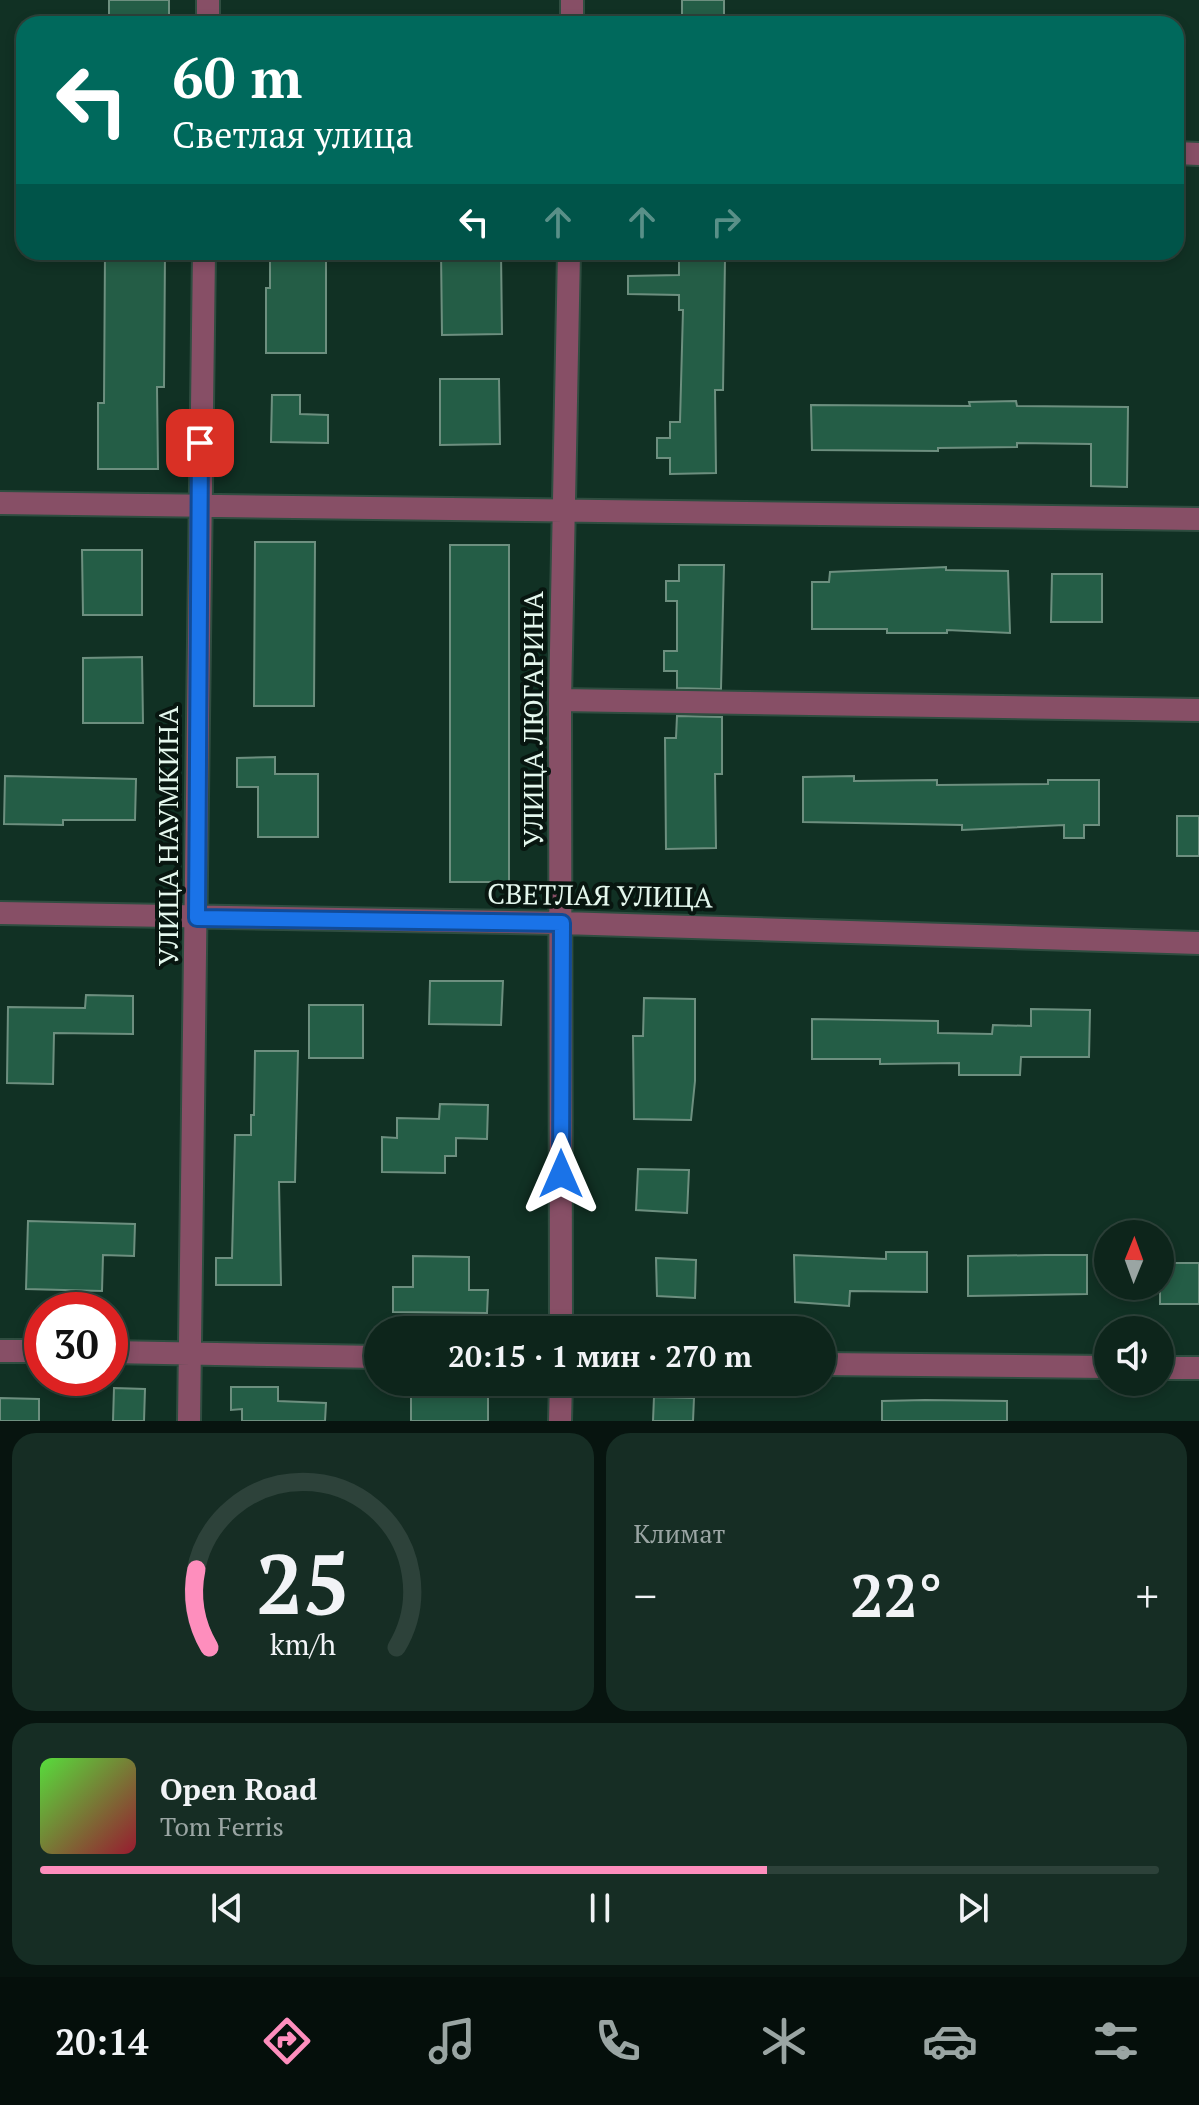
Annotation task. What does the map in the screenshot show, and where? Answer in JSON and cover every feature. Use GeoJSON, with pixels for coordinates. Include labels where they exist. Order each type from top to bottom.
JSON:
{"type":"FeatureCollection","features":[{"type":"Feature","properties":{"kind":"street","name":"УЛИЦА НАУМКИНА"},"geometry":{"type":"LineString","coordinates":[[189,1421],[204,260]]}},
{"type":"Feature","properties":{"kind":"street","name":"УЛИЦА ЛЮГАРИНА"},"geometry":{"type":"LineString","coordinates":[[561,1316],[560,700],[569,260]]}},
{"type":"Feature","properties":{"kind":"street"},"geometry":{"type":"LineString","coordinates":[[0,503],[1199,519]]}},
{"type":"Feature","properties":{"kind":"street"},"geometry":{"type":"LineString","coordinates":[[560,700],[1199,710]]}},
{"type":"Feature","properties":{"kind":"street","name":"СВЕТЛАЯ УЛИЦА"},"geometry":{"type":"LineString","coordinates":[[0,913],[562,923],[1199,943]]}},
{"type":"Feature","properties":{"kind":"street"},"geometry":{"type":"LineString","coordinates":[[0,1351],[24,1351]]}},
{"type":"Feature","properties":{"kind":"street"},"geometry":{"type":"LineString","coordinates":[[128,1352],[364,1357]]}},
{"type":"Feature","properties":{"kind":"street"},"geometry":{"type":"LineString","coordinates":[[836,1364],[1094,1367]]}},
{"type":"Feature","properties":{"kind":"street"},"geometry":{"type":"LineString","coordinates":[[1174,1368],[1199,1368]]}},
{"type":"Feature","properties":{"kind":"street"},"geometry":{"type":"LineString","coordinates":[[560,1421],[561,1396]]}},
{"type":"Feature","properties":{"kind":"building"},"geometry":{"type":"Polygon","coordinates":[[[109,0],[169,0],[169,16],[109,16],[109,0]]]}},
{"type":"Feature","properties":{"kind":"building"},"geometry":{"type":"Polygon","coordinates":[[[682,0],[724,0],[724,16],[682,16],[682,0]]]}},
{"type":"Feature","properties":{"kind":"building"},"geometry":{"type":"Polygon","coordinates":[[[105,260],[165,260],[164,387],[157,387],[158,469],[98,469],[98,403],[104,403],[105,260]]]}},
{"type":"Feature","properties":{"kind":"building"},"geometry":{"type":"Polygon","coordinates":[[[270,260],[326,260],[326,353],[266,353],[266,288],[270,288],[270,260]]]}},
{"type":"Feature","properties":{"kind":"building"},"geometry":{"type":"Polygon","coordinates":[[[441,260],[501,260],[502,334],[442,335],[441,260]]]}},
{"type":"Feature","properties":{"kind":"building"},"geometry":{"type":"Polygon","coordinates":[[[679,260],[725,260],[723,390],[715,390],[716,473],[670,474],[670,458],[657,458],[657,438],[670,438],[670,422],[680,422],[683,310],[679,310],[679,295],[628,294],[628,276],[679,275],[679,260]]]}},
{"type":"Feature","properties":{"kind":"building"},"geometry":{"type":"Polygon","coordinates":[[[440,379],[499,379],[500,444],[440,445],[440,379]]]}},
{"type":"Feature","properties":{"kind":"building"},"geometry":{"type":"Polygon","coordinates":[[[272,395],[300,395],[300,414],[328,415],[328,443],[271,442],[272,395]]]}},
{"type":"Feature","properties":{"kind":"building"},"geometry":{"type":"Polygon","coordinates":[[[1016,401],[1017,406],[1128,407],[1127,487],[1091,486],[1091,444],[1017,443],[1017,447],[938,448],[938,451],[812,450],[811,405],[970,406],[969,402],[1016,401]]]}},
{"type":"Feature","properties":{"kind":"building"},"geometry":{"type":"Polygon","coordinates":[[[255,542],[315,542],[314,706],[254,706],[255,542]]]}},
{"type":"Feature","properties":{"kind":"building"},"geometry":{"type":"Polygon","coordinates":[[[450,545],[509,545],[509,882],[450,882],[450,545]]]}},
{"type":"Feature","properties":{"kind":"building"},"geometry":{"type":"Polygon","coordinates":[[[82,550],[142,550],[142,615],[83,615],[82,550]]]}},
{"type":"Feature","properties":{"kind":"building"},"geometry":{"type":"Polygon","coordinates":[[[679,565],[724,565],[721,689],[677,688],[677,671],[664,671],[664,651],[677,651],[677,601],[666,601],[666,581],[679,581],[679,565]]]}},
{"type":"Feature","properties":{"kind":"building"},"geometry":{"type":"Polygon","coordinates":[[[946,567],[946,570],[1008,571],[1010,633],[947,630],[947,633],[887,633],[887,629],[812,629],[812,582],[829,582],[830,572],[946,567]]]}},
{"type":"Feature","properties":{"kind":"building"},"geometry":{"type":"Polygon","coordinates":[[[1052,574],[1102,574],[1102,622],[1051,622],[1052,574]]]}},
{"type":"Feature","properties":{"kind":"building"},"geometry":{"type":"Polygon","coordinates":[[[142,657],[143,723],[83,723],[83,658],[142,657]]]}},
{"type":"Feature","properties":{"kind":"building"},"geometry":{"type":"Polygon","coordinates":[[[677,716],[722,717],[722,774],[715,774],[716,848],[666,849],[665,738],[676,738],[677,716]]]}},
{"type":"Feature","properties":{"kind":"building"},"geometry":{"type":"Polygon","coordinates":[[[275,757],[275,774],[318,774],[318,837],[258,837],[258,787],[237,787],[237,758],[275,757]]]}},
{"type":"Feature","properties":{"kind":"building"},"geometry":{"type":"Polygon","coordinates":[[[5,776],[136,779],[135,820],[63,820],[63,825],[4,824],[5,776]]]}},
{"type":"Feature","properties":{"kind":"building"},"geometry":{"type":"Polygon","coordinates":[[[854,776],[854,781],[937,780],[937,785],[1048,784],[1048,780],[1099,780],[1099,825],[1084,825],[1084,838],[1064,838],[1064,825],[962,830],[962,825],[803,822],[803,777],[854,776]]]}},
{"type":"Feature","properties":{"kind":"building"},"geometry":{"type":"Polygon","coordinates":[[[1177,816],[1199,816],[1199,856],[1177,856],[1177,816]]]}},
{"type":"Feature","properties":{"kind":"building"},"geometry":{"type":"Polygon","coordinates":[[[430,981],[503,981],[501,1025],[429,1024],[430,981]]]}},
{"type":"Feature","properties":{"kind":"building"},"geometry":{"type":"Polygon","coordinates":[[[86,995],[133,996],[133,1034],[54,1033],[53,1084],[7,1083],[8,1007],[85,1008],[86,995]]]}},
{"type":"Feature","properties":{"kind":"building"},"geometry":{"type":"Polygon","coordinates":[[[644,998],[695,999],[695,1081],[691,1120],[634,1119],[633,1036],[643,1036],[644,998]]]}},
{"type":"Feature","properties":{"kind":"building"},"geometry":{"type":"Polygon","coordinates":[[[309,1005],[363,1005],[363,1058],[309,1058],[309,1005]]]}},
{"type":"Feature","properties":{"kind":"building"},"geometry":{"type":"Polygon","coordinates":[[[1031,1009],[1090,1010],[1089,1057],[1021,1057],[1020,1075],[959,1075],[959,1063],[880,1064],[880,1059],[812,1059],[812,1019],[938,1021],[938,1033],[992,1034],[993,1025],[1031,1026],[1031,1009]]]}},
{"type":"Feature","properties":{"kind":"building"},"geometry":{"type":"Polygon","coordinates":[[[255,1051],[298,1051],[295,1182],[279,1182],[281,1285],[216,1285],[216,1258],[232,1258],[235,1135],[251,1135],[255,1051]]]}},
{"type":"Feature","properties":{"kind":"building"},"geometry":{"type":"Polygon","coordinates":[[[440,1104],[488,1105],[487,1139],[456,1138],[456,1156],[445,1156],[445,1173],[382,1172],[382,1137],[397,1138],[397,1118],[439,1119],[440,1104]]]}},
{"type":"Feature","properties":{"kind":"building"},"geometry":{"type":"Polygon","coordinates":[[[638,1169],[689,1170],[687,1213],[636,1210],[638,1169]]]}},
{"type":"Feature","properties":{"kind":"building"},"geometry":{"type":"Polygon","coordinates":[[[28,1221],[135,1224],[134,1256],[103,1255],[102,1291],[26,1289],[28,1221]]]}},
{"type":"Feature","properties":{"kind":"building"},"geometry":{"type":"Polygon","coordinates":[[[886,1252],[927,1252],[927,1292],[850,1291],[849,1306],[795,1302],[794,1255],[886,1259],[886,1252]]]}},
{"type":"Feature","properties":{"kind":"building"},"geometry":{"type":"Polygon","coordinates":[[[1087,1255],[1087,1294],[968,1296],[968,1256],[1087,1255]]]}},
{"type":"Feature","properties":{"kind":"building"},"geometry":{"type":"Polygon","coordinates":[[[413,1256],[469,1257],[469,1290],[488,1290],[487,1313],[393,1312],[393,1287],[413,1287],[413,1256]]]}},
{"type":"Feature","properties":{"kind":"building"},"geometry":{"type":"Polygon","coordinates":[[[656,1258],[696,1260],[695,1298],[657,1296],[656,1258]]]}},
{"type":"Feature","properties":{"kind":"building"},"geometry":{"type":"Polygon","coordinates":[[[1174,1263],[1199,1263],[1199,1304],[1160,1304],[1160,1300],[1174,1300],[1174,1263]]]}},
{"type":"Feature","properties":{"kind":"building"},"geometry":{"type":"Polygon","coordinates":[[[231,1387],[278,1387],[278,1401],[326,1403],[325,1421],[242,1421],[242,1409],[231,1410],[231,1387]]]}},
{"type":"Feature","properties":{"kind":"building"},"geometry":{"type":"Polygon","coordinates":[[[128,1388],[145,1389],[144,1421],[113,1421],[114,1396],[128,1396],[128,1388]]]}},
{"type":"Feature","properties":{"kind":"building"},"geometry":{"type":"Polygon","coordinates":[[[411,1396],[488,1396],[488,1421],[411,1421],[411,1396]]]}},
{"type":"Feature","properties":{"kind":"building"},"geometry":{"type":"Polygon","coordinates":[[[654,1397],[694,1398],[693,1421],[653,1421],[654,1397]]]}},
{"type":"Feature","properties":{"kind":"building"},"geometry":{"type":"Polygon","coordinates":[[[0,1398],[39,1399],[39,1421],[0,1421],[0,1398]]]}},
{"type":"Feature","properties":{"kind":"building"},"geometry":{"type":"Polygon","coordinates":[[[882,1401],[1007,1401],[1007,1421],[882,1421],[882,1401]]]}},
{"type":"Feature","properties":{"kind":"route"},"geometry":{"type":"LineString","coordinates":[[200,443],[197,918],[562,923],[561,1174]]}}]}
